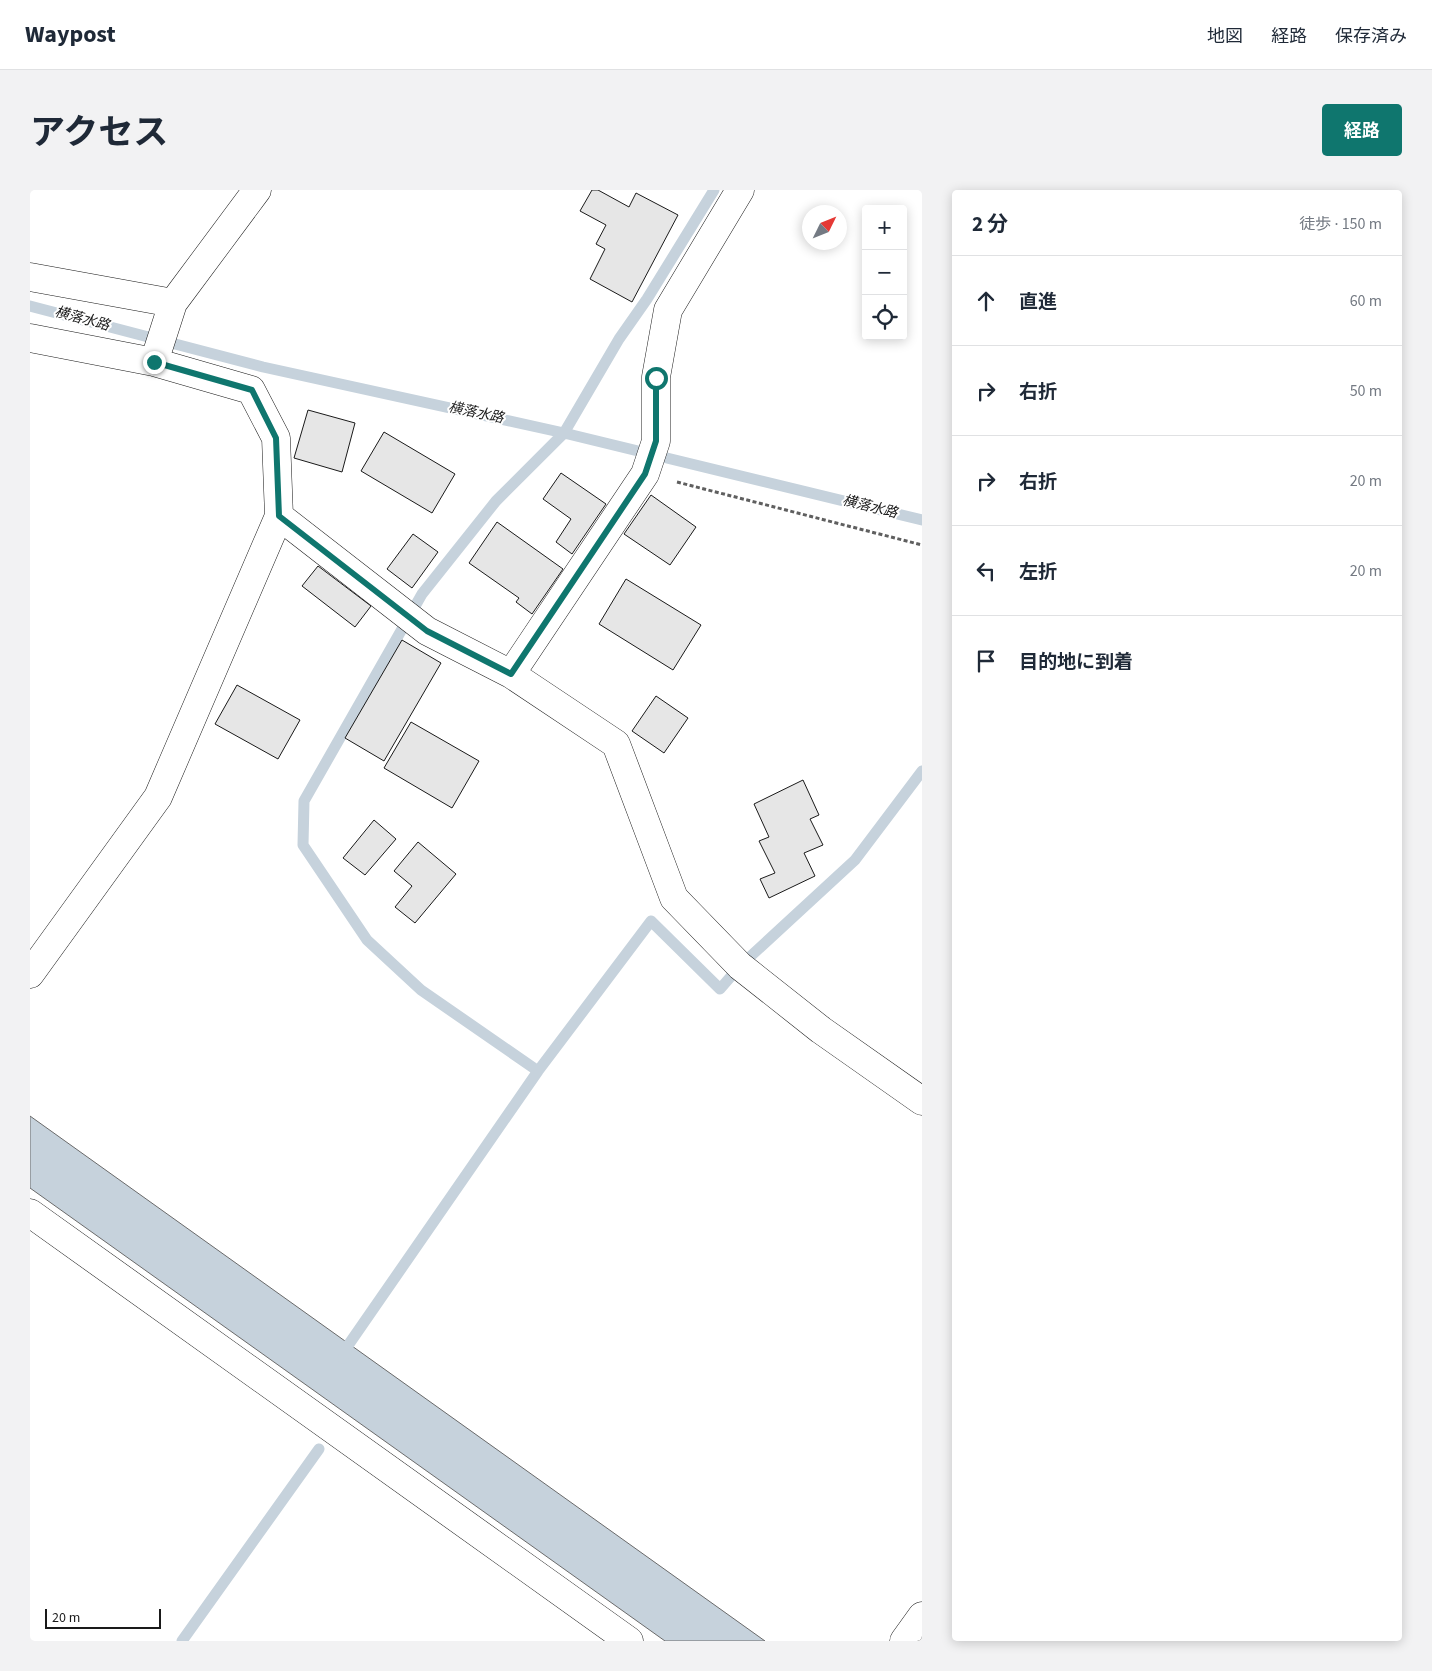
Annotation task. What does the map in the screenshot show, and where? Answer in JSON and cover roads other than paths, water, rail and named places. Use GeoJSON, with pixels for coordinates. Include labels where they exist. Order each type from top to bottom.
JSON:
{"type":"FeatureCollection","features":[{"type":"Feature","properties":{"kind":"street"},"geometry":{"type":"LineString","coordinates":[[154,362],[173,303],[256,190]]}},
{"type":"Feature","properties":{"kind":"street"},"geometry":{"type":"LineString","coordinates":[[511,674],[645,474],[656,441],[656,378],[668,310],[740,190]]}},
{"type":"Feature","properties":{"kind":"street"},"geometry":{"type":"LineString","coordinates":[[30,277],[173,303]]}},
{"type":"Feature","properties":{"kind":"street"},"geometry":{"type":"LineString","coordinates":[[30,338],[154,362],[252,390],[276,438],[279,516],[158,797],[30,974]]}},
{"type":"Feature","properties":{"kind":"street"},"geometry":{"type":"LineString","coordinates":[[279,516],[427,631],[511,674],[616,744],[674,898],[740,966],[821,1030],[922,1102]]}},
{"type":"Feature","properties":{"kind":"street"},"geometry":{"type":"LineString","coordinates":[[30,1213],[628,1641]]}},
{"type":"Feature","properties":{"kind":"street"},"geometry":{"type":"LineString","coordinates":[[904,1641],[922,1616]]}},
{"type":"Feature","properties":{"kind":"waterway"},"geometry":{"type":"LineString","coordinates":[[343,1358],[349,1344],[538,1071],[421,990],[367,940],[303,845],[304,801],[422,594],[496,501],[564,433],[619,339],[647,299],[714,190]]}},
{"type":"Feature","properties":{"kind":"waterway","name":"横落水路"},"geometry":{"type":"LineString","coordinates":[[30,306],[263,367],[564,433],[922,520]]}},
{"type":"Feature","properties":{"kind":"waterway"},"geometry":{"type":"LineString","coordinates":[[538,1071],[651,921],[720,989],[740,966],[855,860],[922,771]]}},
{"type":"Feature","properties":{"kind":"waterway"},"geometry":{"type":"LineString","coordinates":[[182,1641],[319,1449]]}}]}
